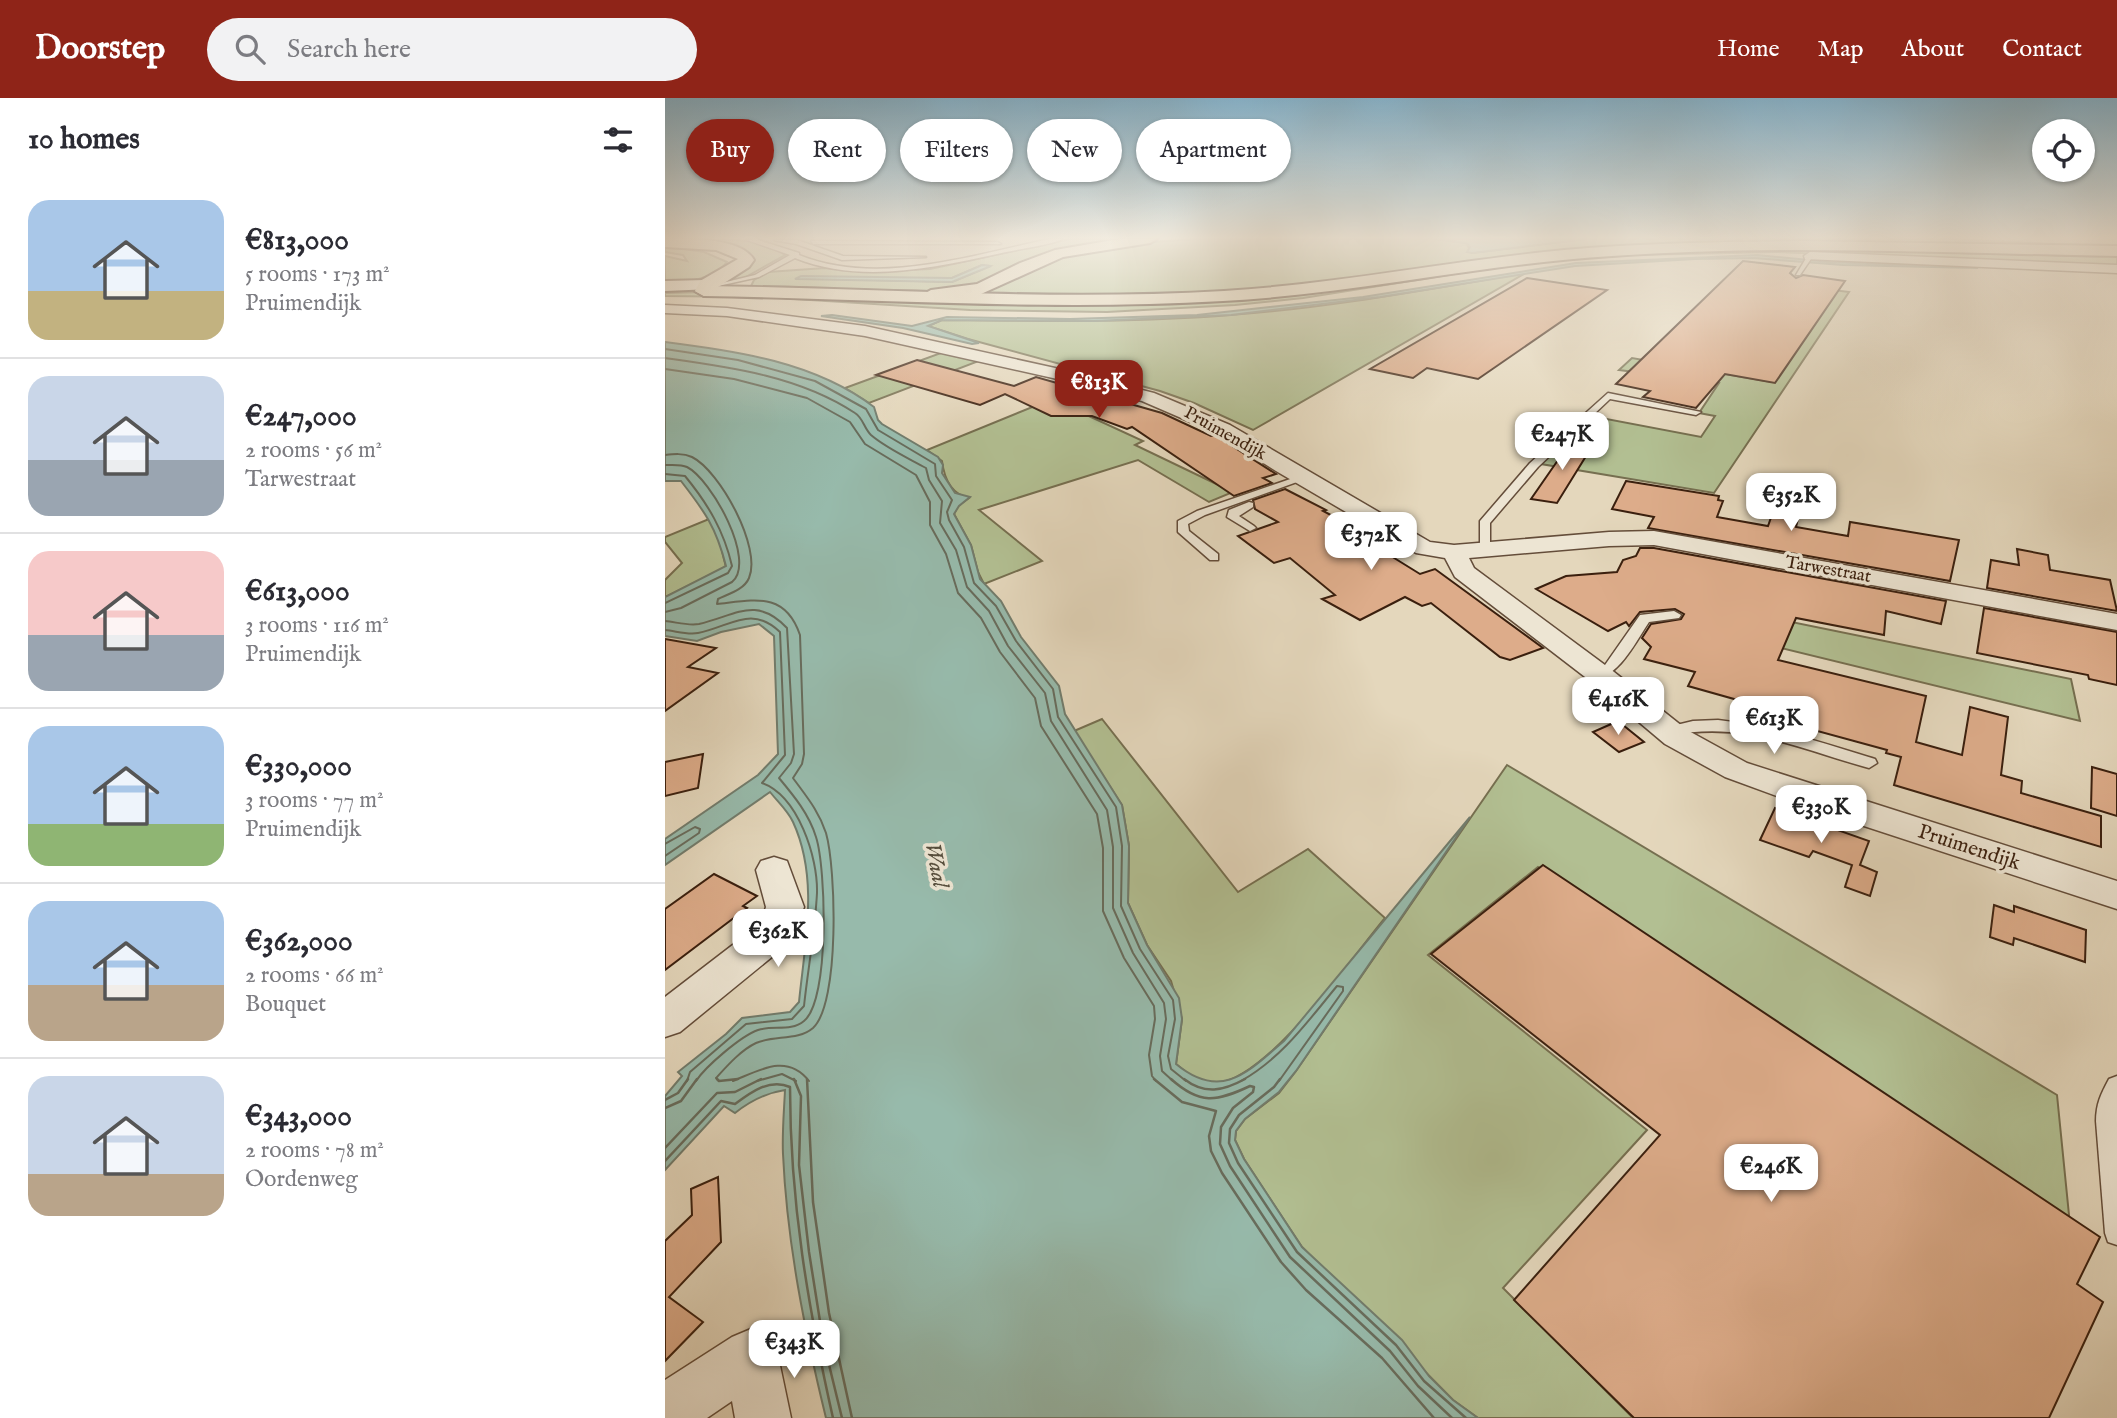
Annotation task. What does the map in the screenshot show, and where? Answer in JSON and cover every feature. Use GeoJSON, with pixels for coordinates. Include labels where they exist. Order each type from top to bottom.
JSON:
{"type":"FeatureCollection","features":[{"type":"Feature","properties":{"kind":"street","name":"Pruimendijk"},"geometry":{"type":"LineString","coordinates":[[665,309],[727,312],[865,331],[1102,384],[1188,412],[1223,429],[1424,548],[1469,550],[1464,572],[1599,674],[1669,731],[1704,754],[1762,780],[2117,895]]}},
{"type":"Feature","properties":{"kind":"street","name":"Tarwestraat"},"geometry":{"type":"LineString","coordinates":[[1469,550],[1654,538],[2117,622]]}},
{"type":"Feature","properties":{"kind":"street"},"geometry":{"type":"LineString","coordinates":[[665,1020],[776,933],[785,907],[774,870]]}},
{"type":"Feature","properties":{"kind":"street"},"geometry":{"type":"LineString","coordinates":[[665,1413],[751,1356],[763,1418]]}},
{"type":"Feature","properties":{"kind":"lane"},"geometry":{"type":"LineString","coordinates":[[1469,550],[1484,523],[1534,465],[1608,396],[1696,412]]}},
{"type":"Feature","properties":{"kind":"lane"},"geometry":{"type":"LineString","coordinates":[[1215,556],[1184,532],[1182,523],[1201,513],[1303,478]]}},
{"type":"Feature","properties":{"kind":"lane"},"geometry":{"type":"LineString","coordinates":[[1247,497],[1251,503],[1233,512],[1233,517],[1250,528]]}},
{"type":"Feature","properties":{"kind":"lane"},"geometry":{"type":"LineString","coordinates":[[1599,674],[1610,668],[1645,618],[1674,615]]}},
{"type":"Feature","properties":{"kind":"lane"},"geometry":{"type":"LineString","coordinates":[[1669,731],[1697,724],[1768,732],[1869,763]]}},
{"type":"Feature","properties":{"kind":"lane"},"geometry":{"type":"LineString","coordinates":[[2117,1086],[2107,1104],[2107,1121],[2117,1233]]}},
{"type":"Feature","properties":{"kind":"shaded area"},"geometry":{"type":"Polygon","coordinates":[[[819,301],[1135,301],[1278,301],[1107,312],[970,310],[819,301]]]}},
{"type":"Feature","properties":{"kind":"shaded area"},"geometry":{"type":"Polygon","coordinates":[[[1356,301],[1478,301],[1253,430],[1160,391],[928,326],[942,320],[1194,318],[1356,301]]]}},
{"type":"Feature","properties":{"kind":"shaded area"},"geometry":{"type":"Polygon","coordinates":[[[1787,301],[1843,301],[1714,493],[1541,464],[1591,416],[1701,437],[1715,416],[1699,413],[1719,383],[1619,370],[1632,358],[1771,382],[1806,337],[1787,301]]]}},
{"type":"Feature","properties":{"kind":"shaded area"},"geometry":{"type":"Polygon","coordinates":[[[949,350],[984,359],[869,403],[845,388],[949,350]]]}},
{"type":"Feature","properties":{"kind":"shaded area"},"geometry":{"type":"Polygon","coordinates":[[[1052,399],[1143,441],[1135,445],[1233,492],[1209,502],[1138,460],[979,510],[1042,561],[984,584],[971,545],[954,514],[958,506],[969,498],[953,489],[942,461],[927,450],[1052,399]]]}},
{"type":"Feature","properties":{"kind":"shaded area"},"geometry":{"type":"Polygon","coordinates":[[[709,519],[718,535],[726,567],[665,597],[665,580],[682,563],[665,542],[665,537],[709,519]]]}},
{"type":"Feature","properties":{"kind":"shaded area"},"geometry":{"type":"Polygon","coordinates":[[[1683,600],[2071,679],[2080,721],[1671,621],[1683,600]]]}},
{"type":"Feature","properties":{"kind":"shaded area"},"geometry":{"type":"Polygon","coordinates":[[[1102,719],[1238,892],[1308,849],[1385,918],[1286,1038],[1240,1075],[1219,1083],[1201,1081],[1176,1064],[1182,1019],[1171,981],[1147,945],[1128,903],[1129,846],[1122,805],[1074,731],[1102,719]]]}},
{"type":"Feature","properties":{"kind":"shaded area"},"geometry":{"type":"Polygon","coordinates":[[[1507,765],[2057,1095],[2070,1225],[1538,867],[1428,955],[1647,1130],[1503,1288],[1633,1418],[1478,1418],[1453,1400],[1302,1247],[1244,1159],[1235,1140],[1236,1131],[1245,1119],[1279,1093],[1296,1071],[1507,765]]]}},
{"type":"Feature","properties":{"kind":"water"},"geometry":{"type":"Polygon","coordinates":[[[1350,301],[1231,315],[1094,321],[942,320],[928,326],[979,343],[972,344],[903,328],[821,316],[832,315],[912,326],[947,317],[1070,319],[1197,315],[1350,301]]]}},
{"type":"Feature","properties":{"kind":"water","name":"Waal"},"geometry":{"type":"Polygon","coordinates":[[[665,342],[774,361],[827,379],[874,407],[882,424],[938,457],[943,465],[942,473],[955,493],[970,497],[954,514],[971,545],[980,579],[1001,601],[1021,637],[1059,686],[1065,714],[1122,805],[1129,846],[1128,903],[1147,945],[1179,998],[1182,1019],[1176,1064],[1192,1075],[1207,1081],[1233,1078],[1258,1063],[1284,1041],[1470,817],[1296,1071],[1279,1092],[1245,1119],[1236,1131],[1235,1140],[1244,1159],[1302,1247],[1402,1340],[1429,1376],[1453,1400],[1478,1418],[826,1418],[804,1320],[788,1221],[783,1146],[785,1090],[758,1098],[735,1113],[724,1106],[665,1170],[665,1096],[682,1076],[678,1072],[742,1018],[790,1012],[799,1002],[807,933],[808,888],[801,843],[791,818],[770,792],[665,865],[665,839],[758,775],[778,754],[774,636],[759,624],[721,632],[697,641],[665,636],[665,597],[726,566],[714,530],[697,502],[681,481],[665,481],[665,342]]]}},
{"type":"Feature","properties":{"kind":"building"},"geometry":{"type":"Polygon","coordinates":[[[1488,301],[1592,301],[1478,379],[1427,368],[1413,378],[1370,369],[1488,301]]]}},
{"type":"Feature","properties":{"kind":"building"},"geometry":{"type":"Polygon","coordinates":[[[1702,301],[1832,301],[1775,383],[1725,374],[1696,408],[1643,397],[1650,391],[1616,384],[1702,301]]]}},
{"type":"Feature","properties":{"kind":"building"},"geometry":{"type":"Polygon","coordinates":[[[917,360],[1014,386],[1036,377],[1162,413],[1211,436],[1215,435],[1276,474],[1263,478],[1272,483],[1234,496],[1132,427],[1127,429],[1092,416],[1051,416],[1005,394],[980,405],[876,375],[917,360]]]}},
{"type":"Feature","properties":{"kind":"building"},"geometry":{"type":"Polygon","coordinates":[[[1574,437],[1591,448],[1557,503],[1531,499],[1574,437]]]}},
{"type":"Feature","properties":{"kind":"building"},"geometry":{"type":"Polygon","coordinates":[[[1626,481],[1719,496],[1718,500],[1723,501],[1717,517],[1768,526],[1775,506],[1800,510],[1796,527],[1848,536],[1850,522],[1959,540],[1950,581],[1648,528],[1654,517],[1612,509],[1626,481]]]}},
{"type":"Feature","properties":{"kind":"building"},"geometry":{"type":"Polygon","coordinates":[[[1285,489],[1326,510],[1323,511],[1346,523],[1341,525],[1420,574],[1435,569],[1543,648],[1510,660],[1500,657],[1431,603],[1422,606],[1405,597],[1360,620],[1322,599],[1335,595],[1290,558],[1274,563],[1238,536],[1278,522],[1255,509],[1253,500],[1285,489]]]}},
{"type":"Feature","properties":{"kind":"building"},"geometry":{"type":"Polygon","coordinates":[[[1640,548],[1654,548],[1946,601],[1941,624],[1886,611],[1884,635],[1796,618],[1778,660],[1926,696],[1916,742],[1962,755],[1970,707],[2008,717],[2001,775],[2022,781],[2021,793],[2101,816],[2101,847],[1894,785],[1901,757],[1886,753],[1887,750],[1770,718],[1773,710],[1688,686],[1695,672],[1644,659],[1651,647],[1642,638],[1651,624],[1681,619],[1684,614],[1675,609],[1640,612],[1629,626],[1626,622],[1608,631],[1536,589],[1566,576],[1617,572],[1623,560],[1636,556],[1640,548]]]}},
{"type":"Feature","properties":{"kind":"building"},"geometry":{"type":"Polygon","coordinates":[[[2017,549],[2048,555],[2050,570],[2110,580],[2117,611],[1987,588],[1991,560],[2019,565],[2017,549]]]}},
{"type":"Feature","properties":{"kind":"building"},"geometry":{"type":"Polygon","coordinates":[[[1984,608],[2117,632],[2117,685],[2089,679],[2088,675],[1977,653],[1984,608]]]}},
{"type":"Feature","properties":{"kind":"building"},"geometry":{"type":"Polygon","coordinates":[[[665,639],[716,648],[688,667],[718,673],[665,711],[665,639]]]}},
{"type":"Feature","properties":{"kind":"building"},"geometry":{"type":"Polygon","coordinates":[[[1618,721],[1644,742],[1619,752],[1593,732],[1618,721]]]}},
{"type":"Feature","properties":{"kind":"building"},"geometry":{"type":"Polygon","coordinates":[[[703,754],[698,788],[665,796],[665,762],[703,754]]]}},
{"type":"Feature","properties":{"kind":"building"},"geometry":{"type":"Polygon","coordinates":[[[2092,767],[2117,774],[2117,816],[2091,808],[2092,767]]]}},
{"type":"Feature","properties":{"kind":"building"},"geometry":{"type":"Polygon","coordinates":[[[1775,808],[1869,841],[1860,865],[1877,872],[1870,896],[1845,887],[1852,865],[1813,851],[1809,857],[1760,840],[1775,808]]]}},
{"type":"Feature","properties":{"kind":"building"},"geometry":{"type":"Polygon","coordinates":[[[1543,865],[2100,1237],[2077,1284],[2103,1302],[2049,1418],[1634,1418],[1514,1300],[1660,1135],[1431,954],[1543,865]]]}},
{"type":"Feature","properties":{"kind":"building"},"geometry":{"type":"Polygon","coordinates":[[[714,874],[757,896],[743,906],[747,908],[665,970],[665,909],[714,874]]]}},
{"type":"Feature","properties":{"kind":"building"},"geometry":{"type":"Polygon","coordinates":[[[1994,905],[2014,912],[2014,906],[2086,930],[2085,962],[2014,938],[2013,945],[1990,937],[1994,905]]]}},
{"type":"Feature","properties":{"kind":"building"},"geometry":{"type":"Polygon","coordinates":[[[718,1177],[721,1242],[669,1297],[703,1322],[665,1361],[665,1241],[692,1215],[691,1189],[718,1177]]]}}]}
